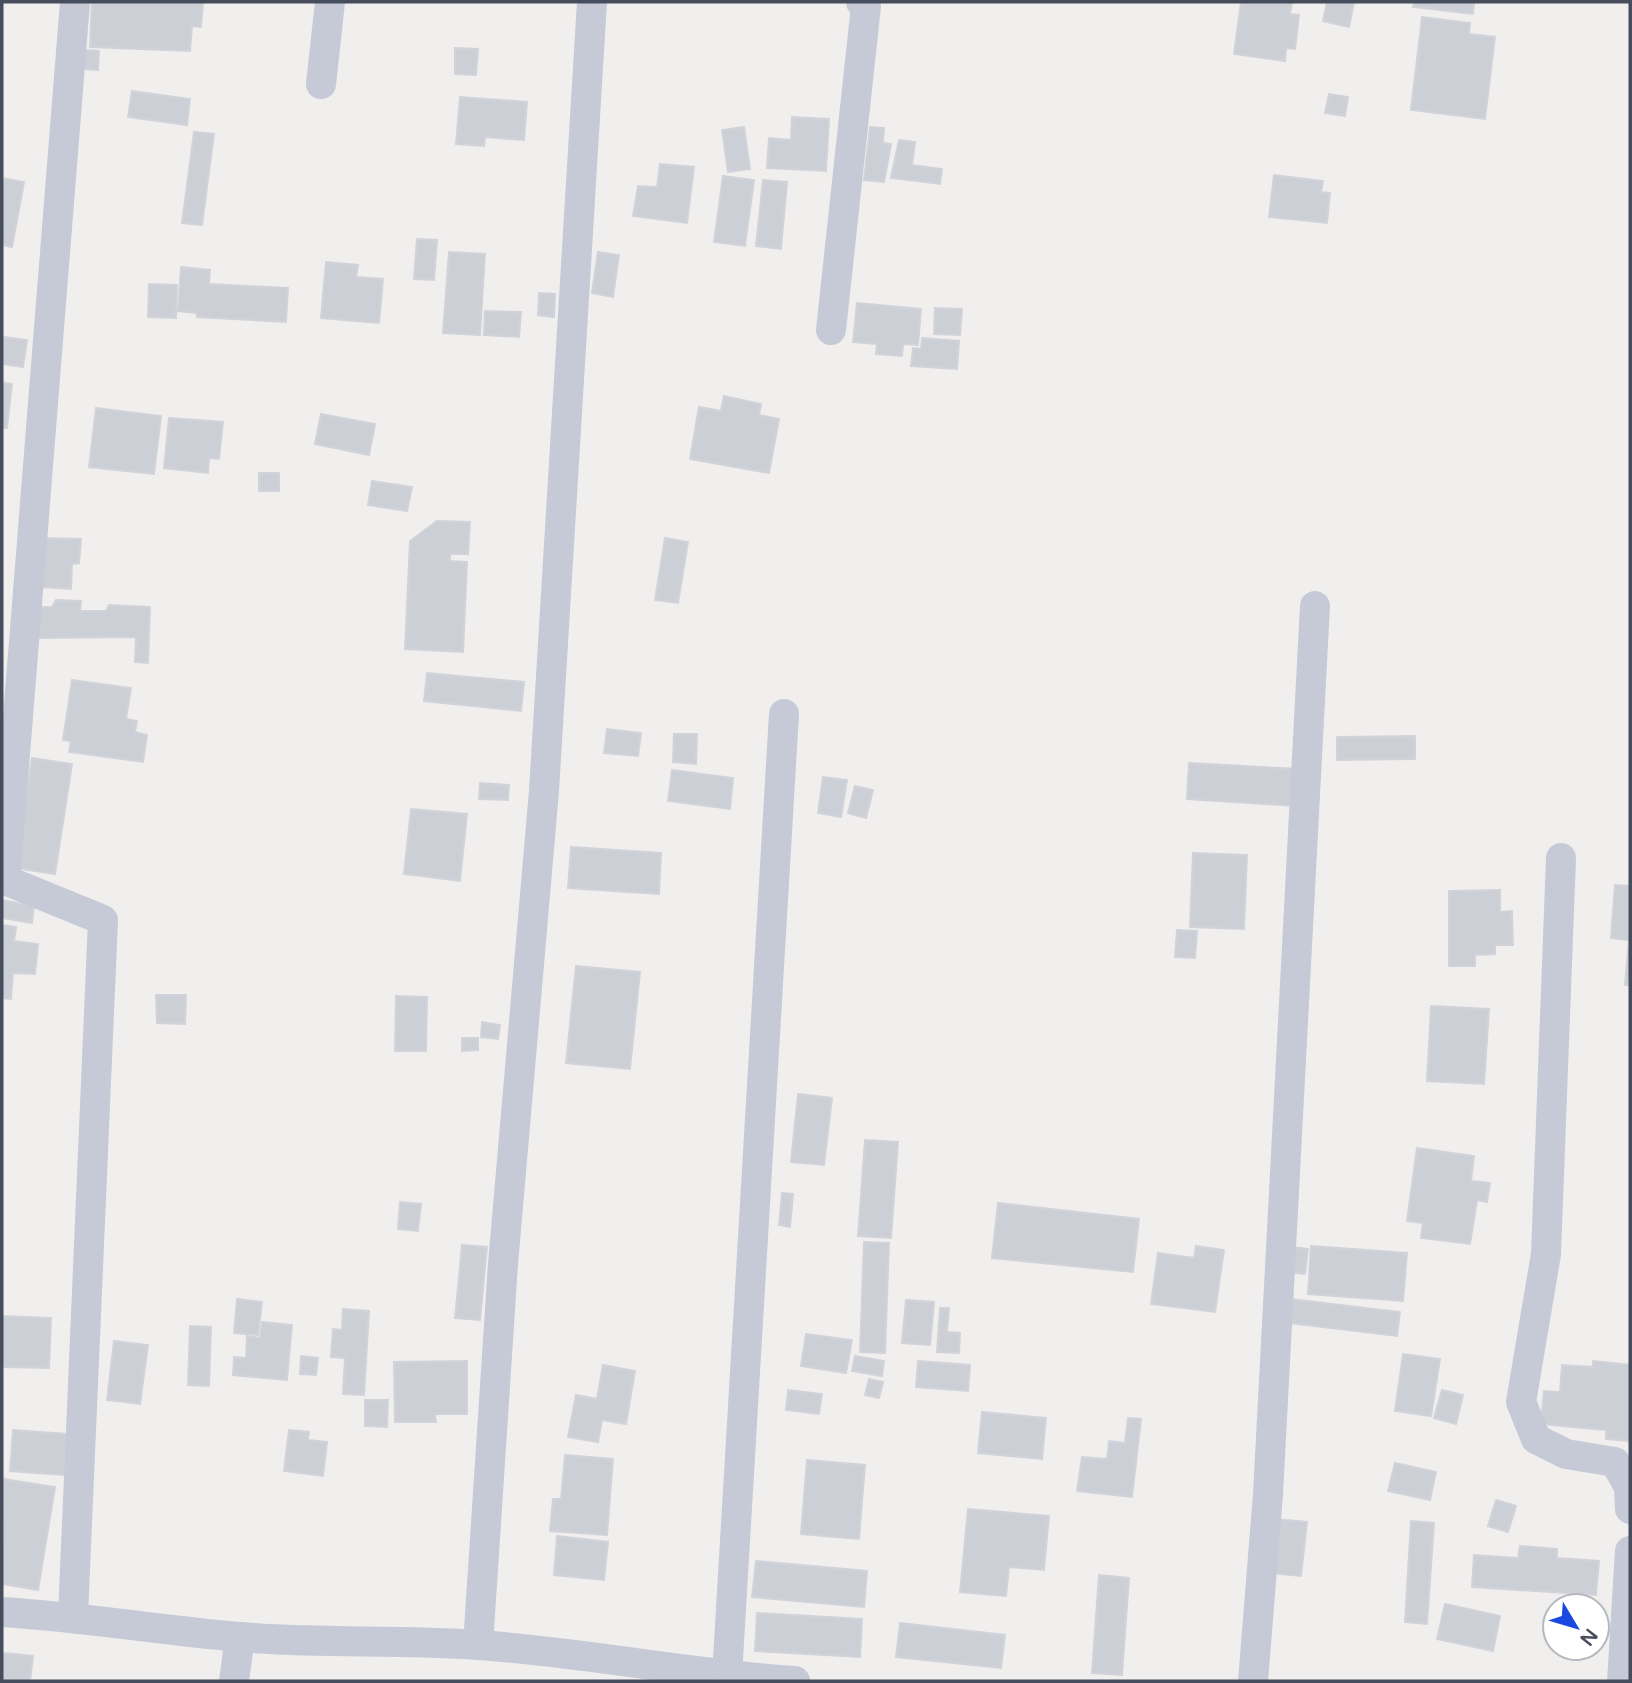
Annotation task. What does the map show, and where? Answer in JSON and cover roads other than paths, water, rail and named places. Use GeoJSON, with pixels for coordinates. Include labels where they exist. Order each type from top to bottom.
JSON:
{"type":"FeatureCollection","features":[{"type":"Feature","properties":{"kind":"street"},"geometry":{"type":"LineString","coordinates":[[73,1616],[103,920],[5,880],[75,2]]}},
{"type":"Feature","properties":{"kind":"street"},"geometry":{"type":"LineString","coordinates":[[321,84],[330,2]]}},
{"type":"Feature","properties":{"kind":"street"},"geometry":{"type":"LineString","coordinates":[[478,1645],[503,1264],[544,791],[592,2]]}},
{"type":"Feature","properties":{"kind":"street"},"geometry":{"type":"LineString","coordinates":[[831,330],[866,6],[861,2]]}},
{"type":"Feature","properties":{"kind":"street"},"geometry":{"type":"LineString","coordinates":[[1253,1681],[1268,1494],[1315,606]]}},
{"type":"Feature","properties":{"kind":"street"},"geometry":{"type":"LineString","coordinates":[[727,1676],[784,714]]}},
{"type":"Feature","properties":{"kind":"street"},"geometry":{"type":"LineString","coordinates":[[1561,858],[1546,1254],[1521,1402],[1536,1439],[1566,1454],[1615,1462],[1629,1487],[1630,1509]]}},
{"type":"Feature","properties":{"kind":"street"},"geometry":{"type":"LineString","coordinates":[[1622,1681],[1630,1551]]}},
{"type":"Feature","properties":{"kind":"street"},"geometry":{"type":"LineString","coordinates":[[2,1612],[73,1616],[240,1637],[478,1645],[619,1670],[795,1681]]}},
{"type":"Feature","properties":{"kind":"street"},"geometry":{"type":"LineString","coordinates":[[234,1681],[240,1637]]}}]}
